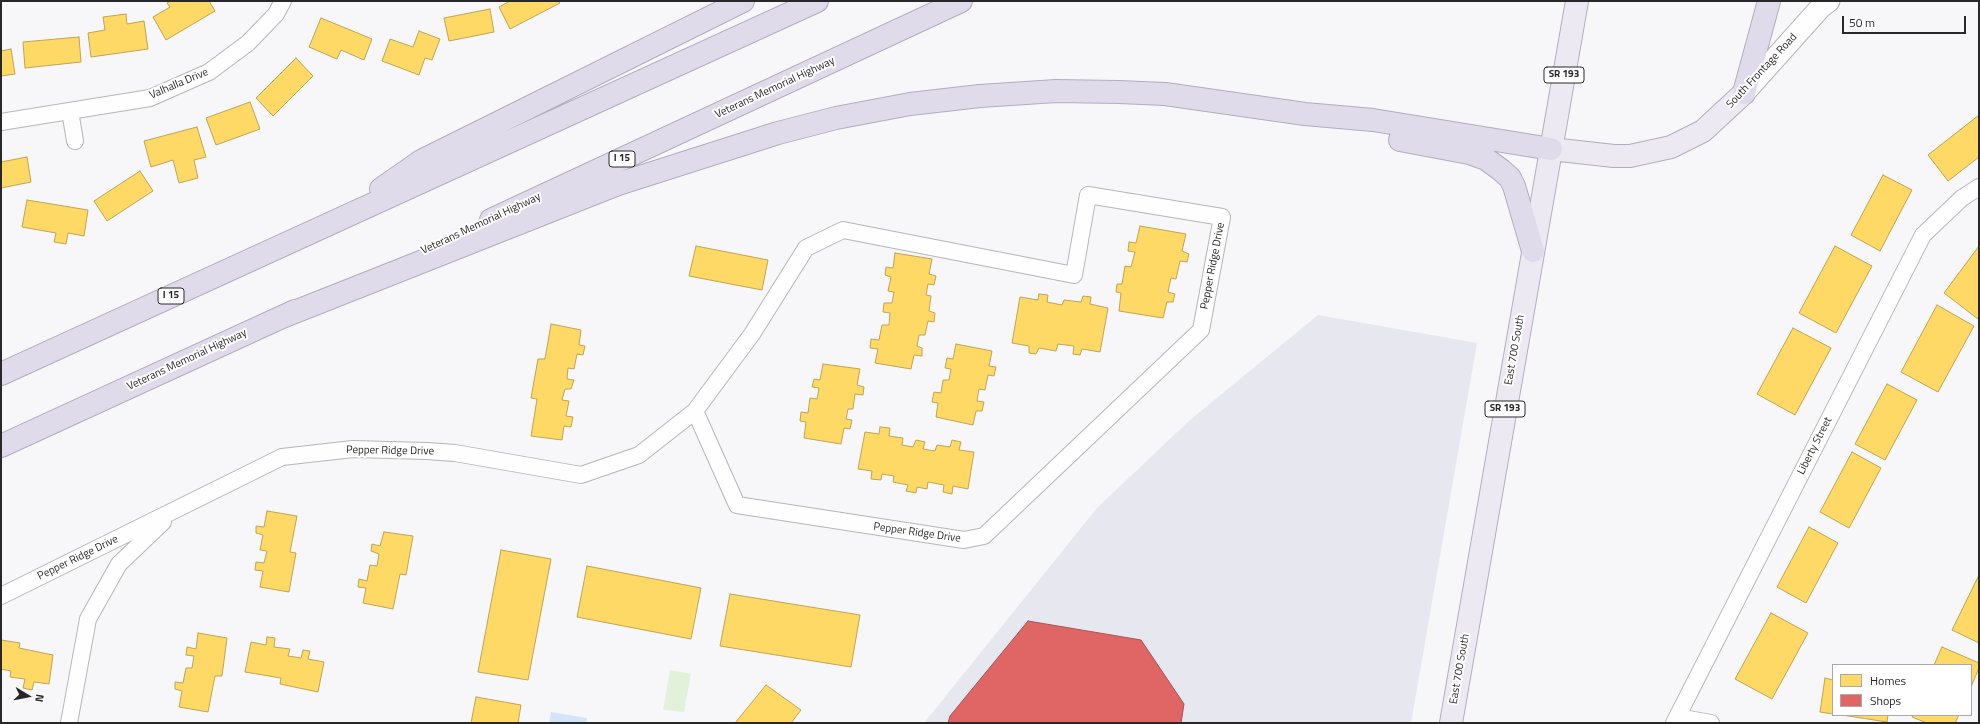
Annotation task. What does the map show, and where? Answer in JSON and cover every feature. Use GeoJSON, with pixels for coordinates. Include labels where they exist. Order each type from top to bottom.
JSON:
{"type":"FeatureCollection","features":[{"type":"Feature","properties":{"kind":"highway"},"geometry":{"type":"LineString","coordinates":[[340,218],[421,160],[743,1]]}},
{"type":"Feature","properties":{"kind":"highway","name":"I 15"},"geometry":{"type":"LineString","coordinates":[[1,374],[817,1]]}},
{"type":"Feature","properties":{"kind":"highway","name":"Veterans Memorial Highway"},"geometry":{"type":"LineString","coordinates":[[1,446],[961,1]]}},
{"type":"Feature","properties":{"kind":"highway"},"geometry":{"type":"LineString","coordinates":[[1744,93],[1769,1]]}},
{"type":"Feature","properties":{"kind":"highway"},"geometry":{"type":"LineString","coordinates":[[282,317],[618,184],[778,133],[876,110],[910,104],[980,96],[1056,91],[1104,91],[1181,96],[1305,114],[1373,120],[1551,149]]}},
{"type":"Feature","properties":{"kind":"highway"},"geometry":{"type":"LineString","coordinates":[[1305,114],[1362,134],[1457,150],[1475,155],[1492,163],[1505,173],[1512,182],[1533,251]]}},
{"type":"Feature","properties":{"kind":"main road","name":"East 700 South"},"geometry":{"type":"LineString","coordinates":[[1451,723],[1577,1]]}},
{"type":"Feature","properties":{"kind":"main road","name":"South Frontage Road"},"geometry":{"type":"LineString","coordinates":[[1551,149],[1614,156],[1630,156],[1671,147],[1703,131],[1744,93]]}},
{"type":"Feature","properties":{"kind":"street","name":"Valhalla Drive"},"geometry":{"type":"LineString","coordinates":[[1,122],[150,98],[209,72],[248,43],[276,14],[283,1]]}},
{"type":"Feature","properties":{"kind":"street","name":"South Frontage Road"},"geometry":{"type":"LineString","coordinates":[[1744,93],[1821,7],[1829,1]]}},
{"type":"Feature","properties":{"kind":"street"},"geometry":{"type":"LineString","coordinates":[[70,111],[75,141]]}},
{"type":"Feature","properties":{"kind":"street","name":"Liberty Street"},"geometry":{"type":"LineString","coordinates":[[1675,720],[1923,235],[1962,198],[1979,187]]}},
{"type":"Feature","properties":{"kind":"street","name":"Pepper Ridge Drive"},"geometry":{"type":"LineString","coordinates":[[1,596],[282,457],[353,449],[455,453],[581,475],[639,455],[694,411],[752,334],[806,248],[844,230],[1074,275],[1088,196],[1222,217],[1201,330],[984,536],[964,540],[737,505],[694,411]]}},
{"type":"Feature","properties":{"kind":"street"},"geometry":{"type":"LineString","coordinates":[[69,723],[88,619],[119,564],[176,510]]}},
{"type":"Feature","properties":{"kind":"street"},"geometry":{"type":"LineString","coordinates":[[1675,720],[1711,723]]}},
{"type":"Feature","properties":{"kind":"shaded area"},"geometry":{"type":"Polygon","coordinates":[[[1318,315],[1477,343],[1411,723],[924,723],[1097,508],[1190,420],[1318,315]]]}},
{"type":"Feature","properties":{"kind":"green space"},"geometry":{"type":"Polygon","coordinates":[[[670,670],[691,674],[684,712],[663,710],[670,670]]]}},
{"type":"Feature","properties":{"kind":"water"},"geometry":{"type":"Polygon","coordinates":[[[551,712],[587,718],[586,723],[549,723],[551,712]]]}},
{"type":"Feature","properties":{"kind":"building: Homes"},"geometry":{"type":"Polygon","coordinates":[[[170,1],[209,1],[215,11],[166,40],[153,17],[170,7],[167,3],[170,1]]]}},
{"type":"Feature","properties":{"kind":"building: Homes"},"geometry":{"type":"Polygon","coordinates":[[[510,1],[558,1],[560,3],[510,29],[499,7],[510,1]]]}},
{"type":"Feature","properties":{"kind":"building: Homes"},"geometry":{"type":"Polygon","coordinates":[[[490,9],[494,32],[449,41],[444,18],[490,9]]]}},
{"type":"Feature","properties":{"kind":"building: Homes"},"geometry":{"type":"Polygon","coordinates":[[[126,14],[127,24],[144,21],[148,49],[91,57],[88,33],[105,30],[103,17],[126,14]]]}},
{"type":"Feature","properties":{"kind":"building: Homes"},"geometry":{"type":"Polygon","coordinates":[[[321,18],[372,39],[364,60],[341,50],[337,59],[309,47],[321,18]]]}},
{"type":"Feature","properties":{"kind":"building: Homes"},"geometry":{"type":"Polygon","coordinates":[[[419,31],[440,39],[432,60],[425,58],[419,75],[382,61],[390,39],[413,47],[419,31]]]}},
{"type":"Feature","properties":{"kind":"building: Homes"},"geometry":{"type":"Polygon","coordinates":[[[79,37],[81,62],[25,68],[23,42],[79,37]]]}},
{"type":"Feature","properties":{"kind":"building: Homes"},"geometry":{"type":"Polygon","coordinates":[[[11,49],[15,74],[1,76],[1,51],[11,49]]]}},
{"type":"Feature","properties":{"kind":"building: Homes"},"geometry":{"type":"Polygon","coordinates":[[[296,58],[313,76],[273,116],[256,98],[296,58]]]}},
{"type":"Feature","properties":{"kind":"building: Homes"},"geometry":{"type":"Polygon","coordinates":[[[250,102],[260,129],[216,145],[206,118],[250,102]]]}},
{"type":"Feature","properties":{"kind":"building: Homes"},"geometry":{"type":"Polygon","coordinates":[[[1979,115],[1979,157],[1948,181],[1928,155],[1979,115]]]}},
{"type":"Feature","properties":{"kind":"building: Homes"},"geometry":{"type":"Polygon","coordinates":[[[197,127],[206,157],[194,160],[198,178],[179,183],[173,160],[151,167],[144,141],[197,127]]]}},
{"type":"Feature","properties":{"kind":"building: Homes"},"geometry":{"type":"Polygon","coordinates":[[[27,157],[31,182],[1,188],[1,162],[27,157]]]}},
{"type":"Feature","properties":{"kind":"building: Homes"},"geometry":{"type":"Polygon","coordinates":[[[140,171],[153,191],[107,221],[94,201],[140,171]]]}},
{"type":"Feature","properties":{"kind":"building: Homes"},"geometry":{"type":"Polygon","coordinates":[[[1883,175],[1912,190],[1880,251],[1851,235],[1883,175]]]}},
{"type":"Feature","properties":{"kind":"building: Homes"},"geometry":{"type":"Polygon","coordinates":[[[27,200],[88,210],[84,236],[68,233],[66,244],[54,242],[56,233],[22,227],[27,200]]]}},
{"type":"Feature","properties":{"kind":"building: Homes"},"geometry":{"type":"Polygon","coordinates":[[[1140,226],[1186,234],[1182,251],[1189,254],[1187,262],[1180,261],[1176,279],[1171,278],[1168,292],[1175,294],[1173,302],[1167,302],[1163,318],[1119,311],[1121,293],[1116,292],[1117,284],[1122,284],[1125,266],[1131,267],[1135,252],[1128,251],[1129,242],[1136,243],[1140,226]]]}},
{"type":"Feature","properties":{"kind":"building: Homes"},"geometry":{"type":"Polygon","coordinates":[[[696,246],[768,260],[762,290],[689,276],[696,246]]]}},
{"type":"Feature","properties":{"kind":"building: Homes"},"geometry":{"type":"Polygon","coordinates":[[[1835,246],[1872,266],[1836,333],[1799,313],[1835,246]]]}},
{"type":"Feature","properties":{"kind":"building: Homes"},"geometry":{"type":"Polygon","coordinates":[[[1979,246],[1979,318],[1978,319],[1944,293],[1979,246]]]}},
{"type":"Feature","properties":{"kind":"building: Homes"},"geometry":{"type":"Polygon","coordinates":[[[895,253],[932,259],[929,274],[936,276],[934,285],[928,284],[926,295],[931,296],[929,311],[935,313],[934,322],[928,321],[925,335],[919,335],[917,346],[922,348],[922,356],[914,355],[911,369],[875,363],[878,349],[870,348],[871,339],[879,340],[882,325],[889,325],[890,313],[883,312],[884,303],[892,303],[894,292],[888,291],[891,277],[885,275],[886,267],[893,268],[895,253]]]}},
{"type":"Feature","properties":{"kind":"building: Homes"},"geometry":{"type":"Polygon","coordinates":[[[1039,294],[1048,295],[1047,302],[1062,305],[1064,300],[1081,302],[1083,296],[1091,297],[1090,304],[1108,308],[1100,352],[1082,349],[1080,355],[1073,354],[1074,346],[1058,344],[1056,351],[1039,348],[1036,354],[1029,353],[1029,346],[1012,343],[1020,297],[1038,300],[1039,294]]]}},
{"type":"Feature","properties":{"kind":"building: Homes"},"geometry":{"type":"Polygon","coordinates":[[[1937,305],[1974,326],[1938,392],[1901,372],[1937,305]]]}},
{"type":"Feature","properties":{"kind":"building: Homes"},"geometry":{"type":"Polygon","coordinates":[[[551,324],[581,330],[579,345],[585,346],[583,355],[577,354],[574,369],[568,368],[567,379],[574,380],[571,389],[565,389],[562,400],[569,401],[566,416],[573,417],[571,427],[564,426],[562,440],[531,436],[537,399],[531,398],[538,359],[545,359],[551,324]]]}},
{"type":"Feature","properties":{"kind":"building: Homes"},"geometry":{"type":"Polygon","coordinates":[[[1793,328],[1831,348],[1795,415],[1757,394],[1793,328]]]}},
{"type":"Feature","properties":{"kind":"building: Homes"},"geometry":{"type":"Polygon","coordinates":[[[956,344],[992,351],[989,366],[996,367],[994,376],[988,375],[985,390],[979,389],[977,401],[984,402],[982,411],[976,411],[973,425],[936,417],[938,403],[932,402],[934,392],[941,393],[943,380],[949,380],[951,369],[945,368],[947,358],[953,359],[956,344]]]}},
{"type":"Feature","properties":{"kind":"building: Homes"},"geometry":{"type":"Polygon","coordinates":[[[823,364],[860,369],[857,385],[864,387],[863,395],[855,394],[853,409],[848,409],[846,419],[852,420],[850,429],[844,428],[841,444],[804,438],[806,422],[800,421],[801,412],[808,413],[810,398],[817,399],[819,388],[812,387],[814,379],[820,380],[823,364]]]}},
{"type":"Feature","properties":{"kind":"building: Homes"},"geometry":{"type":"Polygon","coordinates":[[[1887,384],[1917,400],[1885,460],[1855,444],[1887,384]]]}},
{"type":"Feature","properties":{"kind":"building: Homes"},"geometry":{"type":"Polygon","coordinates":[[[880,427],[890,428],[889,436],[903,438],[902,445],[913,447],[916,440],[925,442],[923,449],[935,451],[937,445],[950,447],[952,440],[961,442],[959,450],[974,452],[968,489],[953,486],[952,494],[943,492],[944,485],[928,482],[927,489],[917,487],[916,493],[906,491],[908,485],[893,482],[894,476],[882,474],[881,480],[871,479],[872,471],[858,469],[865,432],[879,434],[880,427]]]}},
{"type":"Feature","properties":{"kind":"building: Homes"},"geometry":{"type":"Polygon","coordinates":[[[1852,452],[1881,468],[1849,528],[1820,512],[1852,452]]]}},
{"type":"Feature","properties":{"kind":"building: Homes"},"geometry":{"type":"Polygon","coordinates":[[[267,511],[297,516],[290,552],[296,553],[289,592],[260,587],[263,571],[255,570],[256,562],[264,563],[267,551],[260,550],[263,535],[256,533],[256,526],[264,527],[267,511]]]}},
{"type":"Feature","properties":{"kind":"building: Homes"},"geometry":{"type":"Polygon","coordinates":[[[1809,527],[1838,543],[1806,603],[1777,587],[1809,527]]]}},
{"type":"Feature","properties":{"kind":"building: Homes"},"geometry":{"type":"Polygon","coordinates":[[[384,532],[413,536],[406,575],[400,574],[393,609],[363,603],[366,588],[358,587],[359,579],[367,581],[370,565],[377,566],[379,554],[371,551],[372,544],[380,546],[384,532]]]}},
{"type":"Feature","properties":{"kind":"building: Homes"},"geometry":{"type":"Polygon","coordinates":[[[501,550],[551,559],[528,680],[478,672],[501,550]]]}},
{"type":"Feature","properties":{"kind":"building: Homes"},"geometry":{"type":"Polygon","coordinates":[[[587,566],[701,588],[691,639],[577,617],[587,566]]]}},
{"type":"Feature","properties":{"kind":"building: Homes"},"geometry":{"type":"Polygon","coordinates":[[[1979,575],[1979,643],[1952,630],[1979,575]]]}},
{"type":"Feature","properties":{"kind":"building: Homes"},"geometry":{"type":"Polygon","coordinates":[[[730,594],[860,615],[851,667],[720,646],[730,594]]]}},
{"type":"Feature","properties":{"kind":"building: Homes"},"geometry":{"type":"Polygon","coordinates":[[[1771,613],[1808,633],[1772,699],[1735,679],[1771,613]]]}},
{"type":"Feature","properties":{"kind":"building: Homes"},"geometry":{"type":"Polygon","coordinates":[[[198,633],[227,638],[222,676],[215,676],[208,712],[179,707],[182,691],[175,689],[175,682],[183,683],[186,668],[192,668],[194,656],[186,655],[187,647],[196,649],[198,633]]]}},
{"type":"Feature","properties":{"kind":"building: Homes"},"geometry":{"type":"Polygon","coordinates":[[[267,637],[275,638],[274,647],[290,649],[288,656],[301,658],[303,650],[310,651],[308,659],[324,662],[318,692],[280,684],[281,678],[245,672],[251,642],[266,645],[267,637]]]}},
{"type":"Feature","properties":{"kind":"building: Homes"},"geometry":{"type":"Polygon","coordinates":[[[1,640],[20,643],[19,648],[53,655],[49,684],[34,682],[32,690],[23,688],[25,679],[10,677],[11,671],[1,669],[1,640]]]}},
{"type":"Feature","properties":{"kind":"building: Homes"},"geometry":{"type":"Polygon","coordinates":[[[1942,647],[1979,663],[1979,668],[1972,685],[1972,664],[1934,664],[1942,647]]]}},
{"type":"Feature","properties":{"kind":"building: Homes"},"geometry":{"type":"Polygon","coordinates":[[[1825,678],[1832,680],[1832,714],[1820,712],[1825,678]]]}},
{"type":"Feature","properties":{"kind":"building: Homes"},"geometry":{"type":"Polygon","coordinates":[[[766,685],[801,710],[791,723],[735,723],[766,685]]]}},
{"type":"Feature","properties":{"kind":"building: Homes"},"geometry":{"type":"Polygon","coordinates":[[[476,697],[521,705],[518,723],[471,723],[476,697]]]}},
{"type":"Feature","properties":{"kind":"building: Homes"},"geometry":{"type":"Polygon","coordinates":[[[1848,716],[1888,716],[1887,722],[1848,716]]]}},
{"type":"Feature","properties":{"kind":"building: Homes"},"geometry":{"type":"Polygon","coordinates":[[[1958,716],[1955,723],[1927,723],[1912,717],[1958,716]]]}},
{"type":"Feature","properties":{"kind":"building: Shops"},"geometry":{"type":"Polygon","coordinates":[[[1028,621],[1141,640],[1184,704],[1181,723],[948,723],[950,716],[1028,621]]]}}]}
